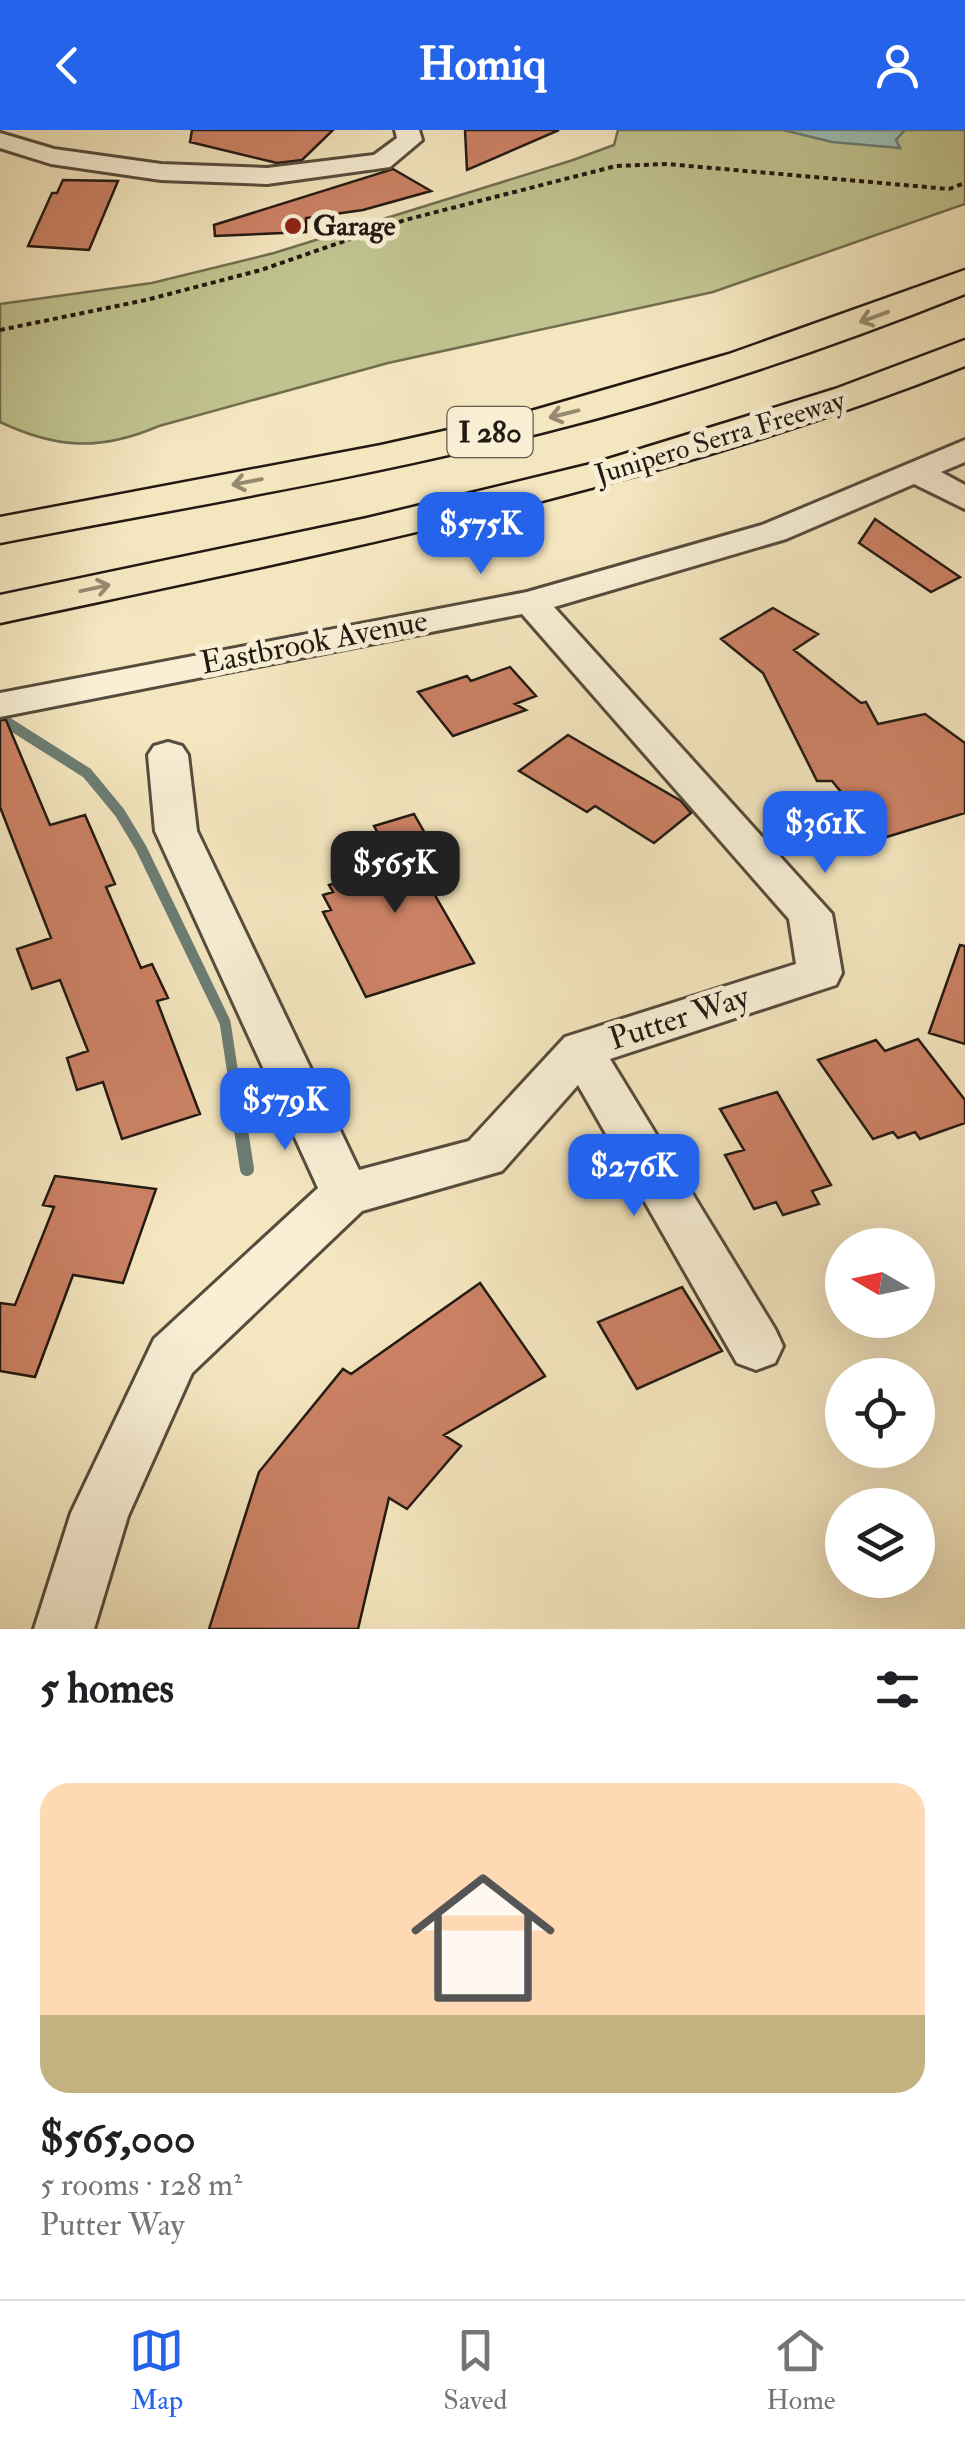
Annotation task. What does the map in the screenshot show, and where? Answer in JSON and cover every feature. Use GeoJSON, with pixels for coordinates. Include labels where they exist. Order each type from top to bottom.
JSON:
{"type":"FeatureCollection","features":[{"type":"Feature","properties":{"kind":"highway","name":"Junipero Serra Freeway"},"geometry":{"type":"LineString","coordinates":[[0,530],[361,459],[604,404],[801,344],[965,281]]}},
{"type":"Feature","properties":{"kind":"highway","name":"Junipero Serra Freeway"},"geometry":{"type":"LineString","coordinates":[[0,609],[512,498],[618,471],[769,426],[965,352]]}},
{"type":"Feature","properties":{"kind":"street"},"geometry":{"type":"LineString","coordinates":[[0,140],[51,156],[161,172],[267,176],[381,162],[410,140],[408,130]]}},
{"type":"Feature","properties":{"kind":"street","name":"Eastbrook Avenue"},"geometry":{"type":"LineString","coordinates":[[0,705],[530,602],[774,532],[965,450]]}},
{"type":"Feature","properties":{"kind":"street"},"geometry":{"type":"LineString","coordinates":[[915,472],[965,499]]}},
{"type":"Feature","properties":{"kind":"street","name":"Putter Way"},"geometry":{"type":"LineString","coordinates":[[346,1194],[485,1157],[581,1050],[820,972],[810,914],[530,602]]}},
{"type":"Feature","properties":{"kind":"street"},"geometry":{"type":"LineString","coordinates":[[64,1629],[100,1513],[174,1356],[346,1194],[176,831],[168,755]]}},
{"type":"Feature","properties":{"kind":"street"},"geometry":{"type":"LineString","coordinates":[[581,1050],[756,1346]]}},
{"type":"Feature","properties":{"kind":"path"},"geometry":{"type":"LineString","coordinates":[[0,330],[77,316],[242,275],[405,220],[616,166],[668,164],[949,190],[965,183]]}},
{"type":"Feature","properties":{"kind":"green space"},"geometry":{"type":"Polygon","coordinates":[[[618,130],[965,130],[965,204],[713,292],[388,363],[118,440],[60,442],[0,422],[0,304],[152,283],[274,253],[573,160],[614,145],[618,130]]]}},
{"type":"Feature","properties":{"kind":"water"},"geometry":{"type":"Polygon","coordinates":[[[783,130],[905,130],[896,140],[900,148],[832,142],[783,130]]]}},
{"type":"Feature","properties":{"kind":"building"},"geometry":{"type":"Polygon","coordinates":[[[192,130],[333,130],[302,160],[277,163],[190,142],[192,130]]]}},
{"type":"Feature","properties":{"kind":"building"},"geometry":{"type":"Polygon","coordinates":[[[465,130],[559,130],[467,170],[465,130]]]}},
{"type":"Feature","properties":{"kind":"building"},"geometry":{"type":"Polygon","coordinates":[[[393,169],[431,191],[363,210],[306,218],[306,232],[215,236],[214,225],[393,169]]]}},
{"type":"Feature","properties":{"kind":"building"},"geometry":{"type":"Polygon","coordinates":[[[63,180],[118,181],[89,250],[28,246],[52,193],[57,193],[63,180]]]}},
{"type":"Feature","properties":{"kind":"building"},"geometry":{"type":"Polygon","coordinates":[[[875,519],[960,577],[931,592],[859,543],[875,519]]]}},
{"type":"Feature","properties":{"kind":"building"},"geometry":{"type":"Polygon","coordinates":[[[773,608],[818,634],[794,650],[861,703],[866,702],[878,724],[925,714],[965,743],[965,813],[880,839],[832,781],[817,781],[763,673],[721,639],[773,608]]]}},
{"type":"Feature","properties":{"kind":"building"},"geometry":{"type":"Polygon","coordinates":[[[510,667],[536,696],[515,704],[526,710],[453,736],[418,692],[467,676],[471,681],[510,667]]]}},
{"type":"Feature","properties":{"kind":"building"},"geometry":{"type":"Polygon","coordinates":[[[0,720],[6,720],[50,825],[85,815],[115,884],[106,887],[141,968],[152,964],[168,998],[157,1001],[200,1114],[122,1139],[103,1082],[77,1090],[67,1058],[88,1051],[60,980],[32,989],[17,949],[51,938],[0,807],[0,720]]]}},
{"type":"Feature","properties":{"kind":"building"},"geometry":{"type":"Polygon","coordinates":[[[568,735],[681,801],[691,813],[654,843],[595,806],[587,812],[519,771],[568,735]]]}},
{"type":"Feature","properties":{"kind":"building"},"geometry":{"type":"Polygon","coordinates":[[[414,814],[443,865],[421,871],[474,963],[366,997],[323,912],[331,910],[323,895],[333,892],[329,885],[396,866],[374,826],[414,814]]]}},
{"type":"Feature","properties":{"kind":"building"},"geometry":{"type":"Polygon","coordinates":[[[960,945],[965,946],[965,1044],[929,1033],[960,945]]]}},
{"type":"Feature","properties":{"kind":"building"},"geometry":{"type":"Polygon","coordinates":[[[918,1039],[965,1100],[965,1123],[920,1139],[915,1132],[898,1138],[893,1132],[873,1139],[818,1060],[876,1040],[885,1051],[918,1039]]]}},
{"type":"Feature","properties":{"kind":"building"},"geometry":{"type":"Polygon","coordinates":[[[777,1092],[831,1185],[812,1191],[819,1204],[783,1215],[776,1202],[754,1209],[725,1155],[744,1150],[720,1109],[777,1092]]]}},
{"type":"Feature","properties":{"kind":"building"},"geometry":{"type":"Polygon","coordinates":[[[55,1176],[156,1189],[123,1283],[73,1275],[35,1377],[0,1371],[0,1303],[15,1305],[54,1207],[43,1205],[55,1176]]]}},
{"type":"Feature","properties":{"kind":"building"},"geometry":{"type":"Polygon","coordinates":[[[480,1283],[545,1376],[444,1435],[461,1446],[407,1509],[389,1498],[358,1629],[209,1629],[259,1472],[343,1369],[351,1374],[480,1283]]]}},
{"type":"Feature","properties":{"kind":"building"},"geometry":{"type":"Polygon","coordinates":[[[682,1287],[722,1351],[637,1389],[598,1322],[682,1287]]]}},
{"type":"Feature","properties":{"kind":"waterway"},"geometry":{"type":"LineString","coordinates":[[0,718],[87,773],[120,813],[141,848],[225,1022],[240,1120]]}},
{"type":"Feature","properties":{"kind":"waterway"},"geometry":{"type":"LineString","coordinates":[[239,1117],[247,1169]]}},
{"type":"Feature","properties":{"kind":"place","name":"Garage"},"geometry":{"type":"Point","coordinates":[293,226]}}]}
